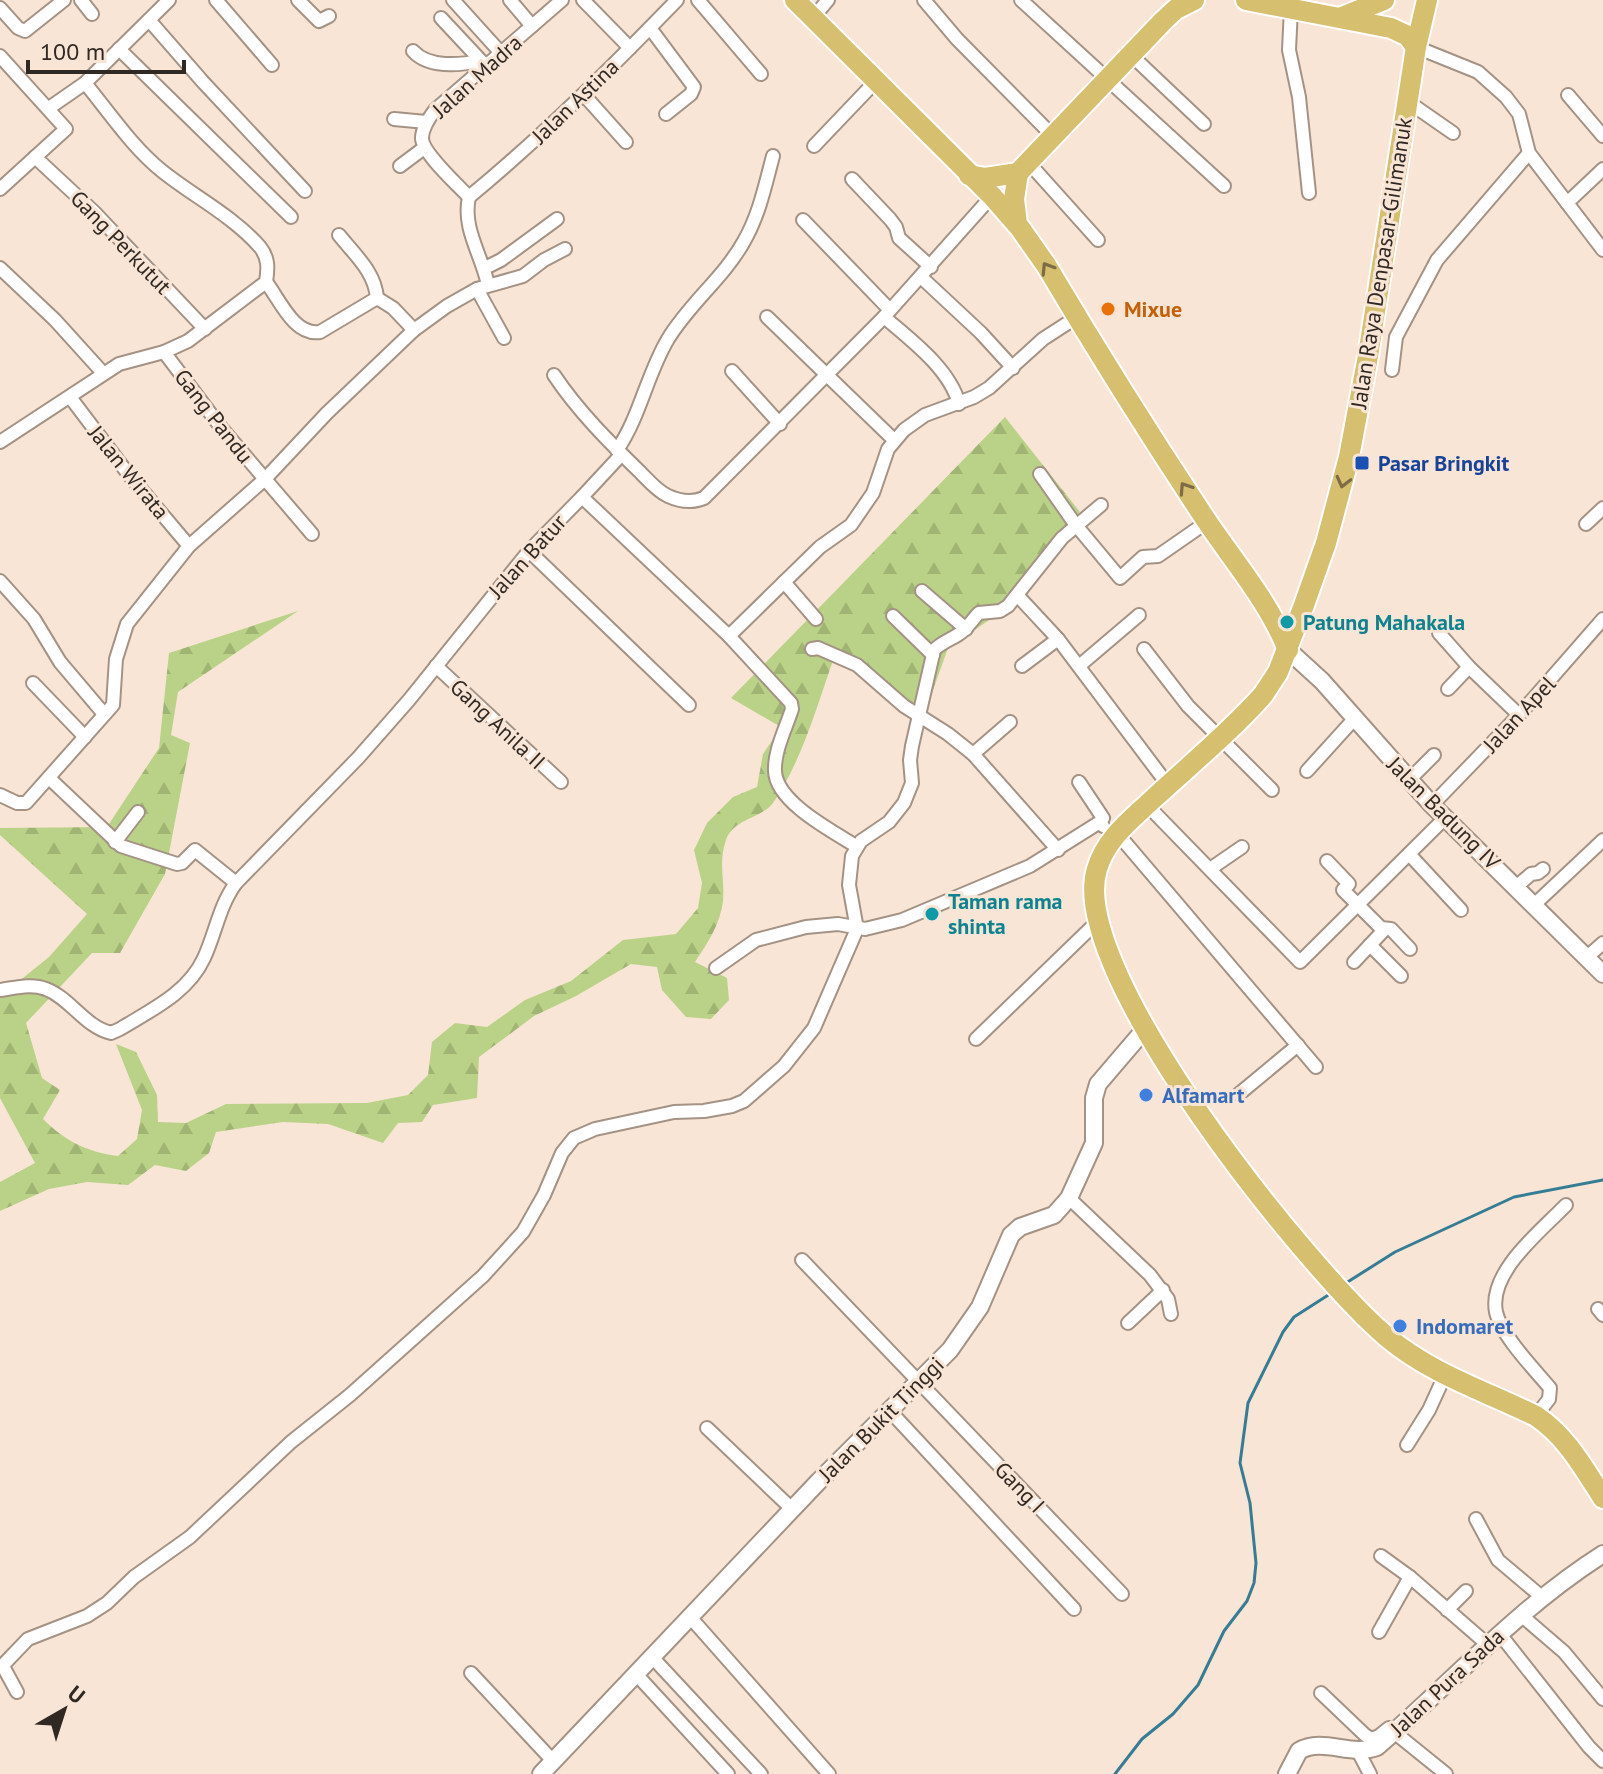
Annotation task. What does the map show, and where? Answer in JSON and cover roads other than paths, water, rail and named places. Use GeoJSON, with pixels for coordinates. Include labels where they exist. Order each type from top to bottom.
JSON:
{"type":"FeatureCollection","features":[{"type":"Feature","properties":{"kind":"highway"},"geometry":{"type":"LineString","coordinates":[[795,0],[1017,224],[1046,265],[1207,522],[1261,598],[1288,650]]}},
{"type":"Feature","properties":{"kind":"highway"},"geometry":{"type":"LineString","coordinates":[[969,175],[985,178],[1023,168],[1059,135],[1130,54],[1176,9],[1194,0]]}},
{"type":"Feature","properties":{"kind":"highway"},"geometry":{"type":"LineString","coordinates":[[1248,0],[1291,8],[1338,9],[1384,0]]}},
{"type":"Feature","properties":{"kind":"highway","name":"Jalan Raya Denpasar-Gilimanuk"},"geometry":{"type":"LineString","coordinates":[[1427,0],[1416,47],[1373,327],[1349,457],[1326,543],[1288,650],[1269,687],[1147,805],[1110,831],[1096,872],[1093,893],[1097,922],[1145,1029],[1237,1167],[1301,1247],[1356,1306],[1402,1349],[1445,1375],[1536,1416],[1561,1435],[1603,1498]]}},
{"type":"Feature","properties":{"kind":"highway"},"geometry":{"type":"LineString","coordinates":[[1338,9],[1408,36],[1416,47]]}},
{"type":"Feature","properties":{"kind":"highway"},"geometry":{"type":"LineString","coordinates":[[1017,224],[1014,199],[1023,168]]}},
{"type":"Feature","properties":{"kind":"highway"},"geometry":{"type":"LineString","coordinates":[[1261,598],[1270,607],[1281,611],[1294,611],[1304,605]]}},
{"type":"Feature","properties":{"kind":"street"},"geometry":{"type":"LineString","coordinates":[[0,8],[18,28],[25,31],[64,0]]}},
{"type":"Feature","properties":{"kind":"street"},"geometry":{"type":"LineString","coordinates":[[81,0],[92,14]]}},
{"type":"Feature","properties":{"kind":"street"},"geometry":{"type":"LineString","coordinates":[[49,108],[85,83],[169,0]]}},
{"type":"Feature","properties":{"kind":"street"},"geometry":{"type":"LineString","coordinates":[[216,0],[272,65]]}},
{"type":"Feature","properties":{"kind":"street"},"geometry":{"type":"LineString","coordinates":[[298,0],[319,21],[329,16]]}},
{"type":"Feature","properties":{"kind":"street"},"geometry":{"type":"LineString","coordinates":[[453,0],[501,53]]}},
{"type":"Feature","properties":{"kind":"street"},"geometry":{"type":"LineString","coordinates":[[510,0],[532,26]]}},
{"type":"Feature","properties":{"kind":"street","name":"Jalan Madra"},"geometry":{"type":"LineString","coordinates":[[469,197],[424,148],[422,133],[426,122],[483,64],[501,53],[562,0]]}},
{"type":"Feature","properties":{"kind":"street"},"geometry":{"type":"LineString","coordinates":[[583,0],[630,48]]}},
{"type":"Feature","properties":{"kind":"street","name":"Jalan Astina"},"geometry":{"type":"LineString","coordinates":[[469,197],[523,153],[677,0]]}},
{"type":"Feature","properties":{"kind":"street"},"geometry":{"type":"LineString","coordinates":[[698,0],[761,74]]}},
{"type":"Feature","properties":{"kind":"street"},"geometry":{"type":"LineString","coordinates":[[813,18],[828,0]]}},
{"type":"Feature","properties":{"kind":"street"},"geometry":{"type":"LineString","coordinates":[[924,0],[957,39],[1059,135]]}},
{"type":"Feature","properties":{"kind":"street"},"geometry":{"type":"LineString","coordinates":[[1021,0],[1224,186]]}},
{"type":"Feature","properties":{"kind":"street"},"geometry":{"type":"LineString","coordinates":[[1291,8],[1289,50],[1299,97],[1309,193]]}},
{"type":"Feature","properties":{"kind":"street"},"geometry":{"type":"LineString","coordinates":[[441,18],[483,64]]}},
{"type":"Feature","properties":{"kind":"street"},"geometry":{"type":"LineString","coordinates":[[149,20],[305,191]]}},
{"type":"Feature","properties":{"kind":"street"},"geometry":{"type":"LineString","coordinates":[[650,28],[694,87],[691,94],[666,114]]}},
{"type":"Feature","properties":{"kind":"street"},"geometry":{"type":"LineString","coordinates":[[1416,47],[1478,72],[1502,92],[1519,114],[1529,153],[1601,244]]}},
{"type":"Feature","properties":{"kind":"street"},"geometry":{"type":"LineString","coordinates":[[119,49],[291,217]]}},
{"type":"Feature","properties":{"kind":"street"},"geometry":{"type":"LineString","coordinates":[[413,51],[424,59],[446,64],[483,64]]}},
{"type":"Feature","properties":{"kind":"street"},"geometry":{"type":"LineString","coordinates":[[1130,54],[1204,124]]}},
{"type":"Feature","properties":{"kind":"street"},"geometry":{"type":"LineString","coordinates":[[0,56],[66,129],[0,189]]}},
{"type":"Feature","properties":{"kind":"street"},"geometry":{"type":"LineString","coordinates":[[814,146],[876,81]]}},
{"type":"Feature","properties":{"kind":"street"},"geometry":{"type":"LineString","coordinates":[[85,83],[160,170],[222,215],[261,249],[267,265],[266,282],[299,327],[310,334],[320,332],[377,298]]}},
{"type":"Feature","properties":{"kind":"street"},"geometry":{"type":"LineString","coordinates":[[584,95],[626,142]]}},
{"type":"Feature","properties":{"kind":"street"},"geometry":{"type":"LineString","coordinates":[[1568,95],[1603,136]]}},
{"type":"Feature","properties":{"kind":"street"},"geometry":{"type":"LineString","coordinates":[[1407,101],[1453,133]]}},
{"type":"Feature","properties":{"kind":"street"},"geometry":{"type":"LineString","coordinates":[[394,119],[426,122]]}},
{"type":"Feature","properties":{"kind":"street"},"geometry":{"type":"LineString","coordinates":[[400,166],[424,148]]}},
{"type":"Feature","properties":{"kind":"street"},"geometry":{"type":"LineString","coordinates":[[1392,370],[1396,337],[1437,260],[1529,153]]}},
{"type":"Feature","properties":{"kind":"street"},"geometry":{"type":"LineString","coordinates":[[582,497],[619,453],[656,360],[668,339],[742,246],[753,224],[773,156]]}},
{"type":"Feature","properties":{"kind":"street","name":"Gang Perkutut"},"geometry":{"type":"LineString","coordinates":[[35,157],[94,212],[205,329]]}},
{"type":"Feature","properties":{"kind":"street"},"geometry":{"type":"LineString","coordinates":[[1023,168],[1098,240]]}},
{"type":"Feature","properties":{"kind":"street"},"geometry":{"type":"LineString","coordinates":[[1567,203],[1603,169]]}},
{"type":"Feature","properties":{"kind":"street"},"geometry":{"type":"LineString","coordinates":[[852,179],[890,219],[899,238],[931,267]]}},
{"type":"Feature","properties":{"kind":"street"},"geometry":{"type":"LineString","coordinates":[[554,375],[619,453],[667,496],[697,501],[714,490],[887,314],[992,196]]}},
{"type":"Feature","properties":{"kind":"street"},"geometry":{"type":"LineString","coordinates":[[469,197],[466,211],[485,268],[483,287],[504,338]]}},
{"type":"Feature","properties":{"kind":"street"},"geometry":{"type":"LineString","coordinates":[[485,268],[557,219]]}},
{"type":"Feature","properties":{"kind":"street"},"geometry":{"type":"LineString","coordinates":[[803,220],[945,377],[955,390],[959,404]]}},
{"type":"Feature","properties":{"kind":"street"},"geometry":{"type":"LineString","coordinates":[[339,235],[369,271],[377,298],[393,308],[414,330]]}},
{"type":"Feature","properties":{"kind":"street"},"geometry":{"type":"LineString","coordinates":[[0,795],[17,803],[26,803],[104,714],[115,699],[116,659],[127,624],[189,546],[265,479],[327,413],[414,330],[447,306],[483,287],[523,276],[565,249]]}},
{"type":"Feature","properties":{"kind":"street"},"geometry":{"type":"LineString","coordinates":[[0,268],[55,320],[103,373]]}},
{"type":"Feature","properties":{"kind":"street"},"geometry":{"type":"LineString","coordinates":[[921,277],[1013,368]]}},
{"type":"Feature","properties":{"kind":"street"},"geometry":{"type":"LineString","coordinates":[[0,442],[119,364],[164,352],[188,341],[266,282]]}},
{"type":"Feature","properties":{"kind":"street"},"geometry":{"type":"LineString","coordinates":[[767,317],[894,440]]}},
{"type":"Feature","properties":{"kind":"street"},"geometry":{"type":"LineString","coordinates":[[729,636],[820,547],[845,531],[860,514],[873,493],[888,449],[914,421],[959,404],[989,388],[1043,339],[1077,317]]}},
{"type":"Feature","properties":{"kind":"street","name":"Gang Pandu"},"geometry":{"type":"LineString","coordinates":[[164,352],[223,430],[312,534]]}},
{"type":"Feature","properties":{"kind":"street"},"geometry":{"type":"LineString","coordinates":[[732,371],[780,424]]}},
{"type":"Feature","properties":{"kind":"street","name":"Jalan Wirata"},"geometry":{"type":"LineString","coordinates":[[70,397],[129,475],[189,546]]}},
{"type":"Feature","properties":{"kind":"street"},"geometry":{"type":"LineString","coordinates":[[1040,474],[1075,524],[1120,578],[1143,557],[1156,557],[1207,522]]}},
{"type":"Feature","properties":{"kind":"street","name":"Jalan Batur"},"geometry":{"type":"LineString","coordinates":[[0,990],[28,986],[46,989],[102,1030],[111,1033],[163,1003],[189,981],[204,958],[227,895],[236,883],[349,768],[529,551],[582,497],[729,636],[791,703],[775,774],[783,792],[796,805],[856,846]]}},
{"type":"Feature","properties":{"kind":"street"},"geometry":{"type":"LineString","coordinates":[[17,1692],[4,1664],[28,1639],[87,1616],[190,1537],[291,1442],[350,1395],[483,1276],[523,1232],[544,1195],[562,1153],[574,1138],[595,1129],[674,1112],[732,1106],[744,1101],[763,1085],[800,1048],[814,1028],[857,929],[849,885],[856,846],[889,822],[912,783],[910,760],[933,655],[940,644],[966,629],[979,613],[1000,611],[1018,596],[1028,577],[1075,524],[1101,505]]}},
{"type":"Feature","properties":{"kind":"street"},"geometry":{"type":"LineString","coordinates":[[1586,524],[1603,508]]}},
{"type":"Feature","properties":{"kind":"street"},"geometry":{"type":"LineString","coordinates":[[529,551],[689,705]]}},
{"type":"Feature","properties":{"kind":"street"},"geometry":{"type":"LineString","coordinates":[[0,581],[34,619],[60,662],[104,714]]}},
{"type":"Feature","properties":{"kind":"street"},"geometry":{"type":"LineString","coordinates":[[784,582],[816,619]]}},
{"type":"Feature","properties":{"kind":"street"},"geometry":{"type":"LineString","coordinates":[[922,591],[966,629]]}},
{"type":"Feature","properties":{"kind":"street"},"geometry":{"type":"LineString","coordinates":[[1018,596],[1058,639],[1168,785]]}},
{"type":"Feature","properties":{"kind":"street"},"geometry":{"type":"LineString","coordinates":[[1079,666],[1139,615]]}},
{"type":"Feature","properties":{"kind":"street"},"geometry":{"type":"LineString","coordinates":[[893,616],[933,655]]}},
{"type":"Feature","properties":{"kind":"street","name":"Jalan Apel"},"geometry":{"type":"LineString","coordinates":[[1432,805],[1519,715],[1603,619]]}},
{"type":"Feature","properties":{"kind":"street"},"geometry":{"type":"LineString","coordinates":[[1439,633],[1519,715]]}},
{"type":"Feature","properties":{"kind":"street"},"geometry":{"type":"LineString","coordinates":[[1022,666],[1058,639]]}},
{"type":"Feature","properties":{"kind":"street"},"geometry":{"type":"LineString","coordinates":[[812,649],[818,648],[857,665],[891,695],[973,754],[1058,850]]}},
{"type":"Feature","properties":{"kind":"street"},"geometry":{"type":"LineString","coordinates":[[1144,649],[1188,706],[1272,790]]}},
{"type":"Feature","properties":{"kind":"street","name":"Jalan Badung IV"},"geometry":{"type":"LineString","coordinates":[[1288,650],[1308,667],[1432,805],[1603,974]]}},
{"type":"Feature","properties":{"kind":"street","name":"Gang Anila II"},"geometry":{"type":"LineString","coordinates":[[436,666],[561,782]]}},
{"type":"Feature","properties":{"kind":"street"},"geometry":{"type":"LineString","coordinates":[[1448,689],[1469,667]]}},
{"type":"Feature","properties":{"kind":"street"},"geometry":{"type":"LineString","coordinates":[[33,683],[85,737]]}},
{"type":"Feature","properties":{"kind":"street"},"geometry":{"type":"LineString","coordinates":[[1307,771],[1355,718]]}},
{"type":"Feature","properties":{"kind":"street"},"geometry":{"type":"LineString","coordinates":[[973,754],[1010,722]]}},
{"type":"Feature","properties":{"kind":"street"},"geometry":{"type":"LineString","coordinates":[[1409,780],[1434,755]]}},
{"type":"Feature","properties":{"kind":"street"},"geometry":{"type":"LineString","coordinates":[[49,778],[115,842],[177,864],[195,850],[236,883]]}},
{"type":"Feature","properties":{"kind":"street"},"geometry":{"type":"LineString","coordinates":[[1079,782],[1110,831],[1316,1067]]}},
{"type":"Feature","properties":{"kind":"street"},"geometry":{"type":"LineString","coordinates":[[1147,805],[1300,962],[1445,818]]}},
{"type":"Feature","properties":{"kind":"street"},"geometry":{"type":"LineString","coordinates":[[115,842],[138,812]]}},
{"type":"Feature","properties":{"kind":"street"},"geometry":{"type":"LineString","coordinates":[[716,968],[756,940],[823,924],[857,929],[902,920],[1001,880],[1058,850],[1110,831]]}},
{"type":"Feature","properties":{"kind":"street"},"geometry":{"type":"LineString","coordinates":[[1535,904],[1603,840]]}},
{"type":"Feature","properties":{"kind":"street"},"geometry":{"type":"LineString","coordinates":[[1210,869],[1242,847]]}},
{"type":"Feature","properties":{"kind":"street"},"geometry":{"type":"LineString","coordinates":[[1409,854],[1461,910]]}},
{"type":"Feature","properties":{"kind":"street"},"geometry":{"type":"LineString","coordinates":[[1327,861],[1349,884],[1343,890],[1385,929],[1391,929],[1410,949]]}},
{"type":"Feature","properties":{"kind":"street"},"geometry":{"type":"LineString","coordinates":[[1517,886],[1543,869]]}},
{"type":"Feature","properties":{"kind":"street"},"geometry":{"type":"LineString","coordinates":[[976,1039],[1097,922]]}},
{"type":"Feature","properties":{"kind":"street"},"geometry":{"type":"LineString","coordinates":[[1354,962],[1385,929]]}},
{"type":"Feature","properties":{"kind":"street"},"geometry":{"type":"LineString","coordinates":[[1587,957],[1603,943]]}},
{"type":"Feature","properties":{"kind":"street"},"geometry":{"type":"LineString","coordinates":[[1370,945],[1401,976]]}},
{"type":"Feature","properties":{"kind":"street","name":"Jalan Bukit Tinggi"},"geometry":{"type":"LineString","coordinates":[[550,1769],[792,1509],[950,1350],[980,1307],[1011,1235],[1020,1227],[1054,1215],[1069,1198],[1094,1143],[1094,1098],[1098,1084],[1145,1029]]}},
{"type":"Feature","properties":{"kind":"street"},"geometry":{"type":"LineString","coordinates":[[1239,1094],[1298,1045]]}},
{"type":"Feature","properties":{"kind":"street"},"geometry":{"type":"LineString","coordinates":[[1069,1198],[1163,1290],[1171,1314]]}},
{"type":"Feature","properties":{"kind":"street"},"geometry":{"type":"LineString","coordinates":[[1536,1416],[1549,1399],[1550,1388],[1504,1330],[1496,1313],[1497,1288],[1516,1257],[1566,1205]]}},
{"type":"Feature","properties":{"kind":"street","name":"Gang I"},"geometry":{"type":"LineString","coordinates":[[802,1260],[1122,1594]]}},
{"type":"Feature","properties":{"kind":"street"},"geometry":{"type":"LineString","coordinates":[[1128,1323],[1163,1290]]}},
{"type":"Feature","properties":{"kind":"street"},"geometry":{"type":"LineString","coordinates":[[1407,1445],[1445,1375]]}},
{"type":"Feature","properties":{"kind":"street"},"geometry":{"type":"LineString","coordinates":[[889,1410],[1074,1609]]}},
{"type":"Feature","properties":{"kind":"street"},"geometry":{"type":"LineString","coordinates":[[707,1428],[792,1509]]}},
{"type":"Feature","properties":{"kind":"street"},"geometry":{"type":"LineString","coordinates":[[1476,1519],[1498,1560],[1543,1598]]}},
{"type":"Feature","properties":{"kind":"street","name":"Jalan Pura Sada"},"geometry":{"type":"LineString","coordinates":[[1358,1751],[1377,1747],[1493,1638],[1603,1554]]}},
{"type":"Feature","properties":{"kind":"street"},"geometry":{"type":"LineString","coordinates":[[1381,1556],[1447,1610],[1493,1638],[1603,1761]]}},
{"type":"Feature","properties":{"kind":"street"},"geometry":{"type":"LineString","coordinates":[[1379,1632],[1410,1577]]}},
{"type":"Feature","properties":{"kind":"street"},"geometry":{"type":"LineString","coordinates":[[1447,1610],[1466,1591]]}},
{"type":"Feature","properties":{"kind":"street"},"geometry":{"type":"LineString","coordinates":[[1521,1615],[1572,1661],[1603,1699]]}},
{"type":"Feature","properties":{"kind":"street"},"geometry":{"type":"LineString","coordinates":[[690,1617],[829,1774]]}},
{"type":"Feature","properties":{"kind":"street"},"geometry":{"type":"LineString","coordinates":[[652,1657],[761,1774]]}},
{"type":"Feature","properties":{"kind":"street"},"geometry":{"type":"LineString","coordinates":[[471,1673],[550,1769]]}},
{"type":"Feature","properties":{"kind":"street"},"geometry":{"type":"LineString","coordinates":[[636,1674],[728,1774]]}},
{"type":"Feature","properties":{"kind":"street"},"geometry":{"type":"LineString","coordinates":[[1321,1693],[1371,1739],[1379,1736],[1398,1718],[1398,1728],[1446,1774]]}},
{"type":"Feature","properties":{"kind":"street"},"geometry":{"type":"LineString","coordinates":[[1287,1774],[1294,1756],[1304,1748],[1324,1746],[1358,1751],[1370,1774]]}},
{"type":"Feature","properties":{"kind":"waterway"},"geometry":{"type":"LineString","coordinates":[[1346,1283],[1395,1252],[1514,1197],[1603,1180]]}},
{"type":"Feature","properties":{"kind":"waterway"},"geometry":{"type":"LineString","coordinates":[[1115,1774],[1142,1739],[1173,1714],[1198,1685],[1224,1631],[1247,1601],[1254,1583],[1256,1563],[1250,1503],[1240,1463],[1248,1403],[1283,1332],[1294,1317],[1333,1292]]}},
{"type":"Feature","properties":{"kind":"place","name":"Mixue"},"geometry":{"type":"Point","coordinates":[1108,309]}},
{"type":"Feature","properties":{"kind":"place","name":"Pasar Bringkit"},"geometry":{"type":"Point","coordinates":[1362,463]}},
{"type":"Feature","properties":{"kind":"place","name":"Patung Mahakala"},"geometry":{"type":"Point","coordinates":[1287,622]}},
{"type":"Feature","properties":{"kind":"place","name":"Taman rama shinta"},"geometry":{"type":"Point","coordinates":[932,914]}},
{"type":"Feature","properties":{"kind":"place","name":"Alfamart"},"geometry":{"type":"Point","coordinates":[1146,1095]}},
{"type":"Feature","properties":{"kind":"place","name":"Indomaret"},"geometry":{"type":"Point","coordinates":[1400,1326]}}]}
